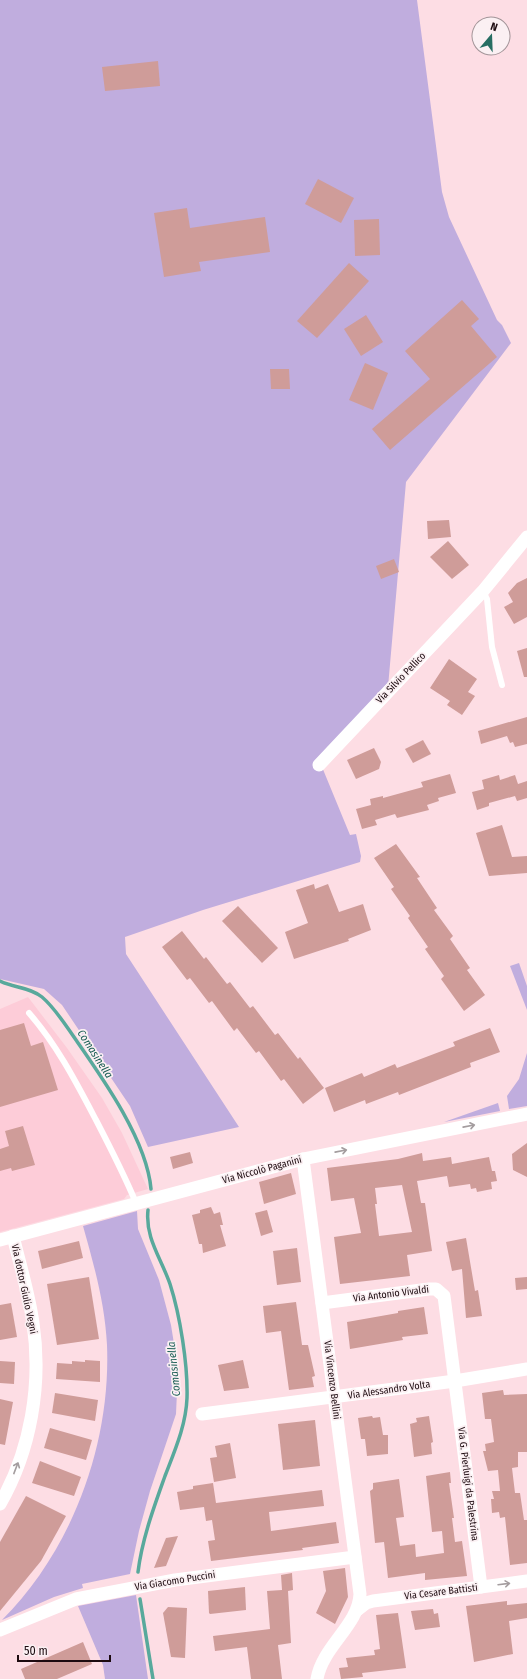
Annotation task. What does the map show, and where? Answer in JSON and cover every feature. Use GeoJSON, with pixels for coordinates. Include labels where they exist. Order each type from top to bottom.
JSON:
{"type":"FeatureCollection","features":[{"type":"Feature","properties":{"kind":"street","name":"Via Silvio Pellico"},"geometry":{"type":"LineString","coordinates":[[319,765],[483,591],[527,537]]}},
{"type":"Feature","properties":{"kind":"street","name":"Via Niccolò Paganini"},"geometry":{"type":"LineString","coordinates":[[0,1240],[303,1159],[527,1114]]}},
{"type":"Feature","properties":{"kind":"street","name":"Via Vincenzo Bellini"},"geometry":{"type":"LineString","coordinates":[[303,1159],[355,1557],[358,1606]]}},
{"type":"Feature","properties":{"kind":"street","name":"Via dottor Giulio Vegni"},"geometry":{"type":"LineString","coordinates":[[0,1504],[21,1455],[32,1414],[35,1388],[36,1353],[33,1322],[13,1236]]}},
{"type":"Feature","properties":{"kind":"street","name":"Via Antonio Vivaldi"},"geometry":{"type":"LineString","coordinates":[[322,1303],[430,1289],[439,1291],[444,1300],[455,1381]]}},
{"type":"Feature","properties":{"kind":"street","name":"Via Alessandro Volta"},"geometry":{"type":"LineString","coordinates":[[202,1414],[455,1381],[527,1369]]}},
{"type":"Feature","properties":{"kind":"street","name":"Via G. Pierluigi da Palestrina"},"geometry":{"type":"LineString","coordinates":[[455,1381],[481,1586]]}},
{"type":"Feature","properties":{"kind":"street","name":"Via Giacomo Puccini"},"geometry":{"type":"LineString","coordinates":[[0,1630],[70,1601],[88,1596],[175,1580],[355,1557]]}},
{"type":"Feature","properties":{"kind":"street","name":"Via Cesare Battisti"},"geometry":{"type":"LineString","coordinates":[[317,1679],[322,1662],[358,1606],[373,1601],[527,1581]]}},
{"type":"Feature","properties":{"kind":"lane"},"geometry":{"type":"LineString","coordinates":[[483,591],[487,599],[492,647],[502,684]]}},
{"type":"Feature","properties":{"kind":"lane"},"geometry":{"type":"LineString","coordinates":[[29,1013],[55,1045],[69,1068],[116,1160],[136,1203]]}},
{"type":"Feature","properties":{"kind":"shaded area"},"geometry":{"type":"Polygon","coordinates":[[[0,0],[417,0],[442,192],[449,217],[497,320],[502,325],[511,343],[406,482],[388,687],[322,767],[350,835],[356,834],[361,856],[360,862],[203,910],[125,937],[126,954],[239,1127],[148,1147],[130,1106],[62,1005],[44,989],[0,979],[0,0]]]}},
{"type":"Feature","properties":{"kind":"shaded area"},"geometry":{"type":"Polygon","coordinates":[[[519,963],[527,986],[527,1010],[510,966],[519,963]]]}},
{"type":"Feature","properties":{"kind":"shaded area"},"geometry":{"type":"Polygon","coordinates":[[[28,997],[67,1048],[102,1098],[122,1133],[148,1189],[127,1195],[124,1199],[0,1232],[0,1009],[28,997]]]}},
{"type":"Feature","properties":{"kind":"shaded area"},"geometry":{"type":"Polygon","coordinates":[[[527,1053],[527,1106],[509,1109],[507,1096],[519,1079],[527,1053]]]}},
{"type":"Feature","properties":{"kind":"shaded area"},"geometry":{"type":"Polygon","coordinates":[[[498,1103],[500,1111],[444,1122],[498,1103]]]}},
{"type":"Feature","properties":{"kind":"shaded area"},"geometry":{"type":"Polygon","coordinates":[[[137,1211],[138,1229],[159,1280],[171,1325],[178,1369],[176,1414],[150,1491],[139,1531],[130,1574],[82,1584],[83,1588],[54,1597],[2,1620],[27,1592],[48,1562],[67,1529],[82,1494],[94,1458],[102,1420],[107,1383],[106,1330],[98,1285],[83,1226],[137,1211]]]}},
{"type":"Feature","properties":{"kind":"shaded area"},"geometry":{"type":"Polygon","coordinates":[[[136,1595],[148,1679],[105,1679],[103,1665],[78,1606],[136,1595]]]}},
{"type":"Feature","properties":{"kind":"building"},"geometry":{"type":"Polygon","coordinates":[[[158,61],[160,86],[105,91],[102,67],[158,61]]]}},
{"type":"Feature","properties":{"kind":"building"},"geometry":{"type":"Polygon","coordinates":[[[318,179],[354,198],[341,223],[305,204],[318,179]]]}},
{"type":"Feature","properties":{"kind":"building"},"geometry":{"type":"Polygon","coordinates":[[[187,208],[190,228],[265,217],[270,252],[199,262],[201,271],[164,277],[154,213],[187,208]]]}},
{"type":"Feature","properties":{"kind":"building"},"geometry":{"type":"Polygon","coordinates":[[[379,219],[380,255],[355,256],[354,220],[379,219]]]}},
{"type":"Feature","properties":{"kind":"building"},"geometry":{"type":"Polygon","coordinates":[[[349,263],[369,281],[317,338],[297,321],[349,263]]]}},
{"type":"Feature","properties":{"kind":"building"},"geometry":{"type":"Polygon","coordinates":[[[462,300],[479,319],[471,326],[497,357],[390,450],[372,429],[430,379],[405,351],[462,300]]]}},
{"type":"Feature","properties":{"kind":"building"},"geometry":{"type":"Polygon","coordinates":[[[366,315],[383,342],[361,356],[344,329],[366,315]]]}},
{"type":"Feature","properties":{"kind":"building"},"geometry":{"type":"Polygon","coordinates":[[[365,363],[388,373],[373,410],[349,400],[365,363]]]}},
{"type":"Feature","properties":{"kind":"building"},"geometry":{"type":"Polygon","coordinates":[[[270,369],[289,369],[290,389],[271,389],[270,369]]]}},
{"type":"Feature","properties":{"kind":"building"},"geometry":{"type":"Polygon","coordinates":[[[449,520],[451,537],[428,539],[427,521],[449,520]]]}},
{"type":"Feature","properties":{"kind":"building"},"geometry":{"type":"Polygon","coordinates":[[[448,541],[469,565],[452,579],[430,557],[448,541]]]}},
{"type":"Feature","properties":{"kind":"building"},"geometry":{"type":"Polygon","coordinates":[[[394,559],[399,572],[381,579],[376,566],[394,559]]]}},
{"type":"Feature","properties":{"kind":"building"},"geometry":{"type":"Polygon","coordinates":[[[527,578],[527,617],[514,624],[504,607],[513,602],[508,593],[517,583],[527,578]]]}},
{"type":"Feature","properties":{"kind":"building"},"geometry":{"type":"Polygon","coordinates":[[[527,648],[527,677],[524,677],[517,651],[527,648]]]}},
{"type":"Feature","properties":{"kind":"building"},"geometry":{"type":"Polygon","coordinates":[[[449,659],[477,679],[468,692],[475,696],[462,715],[447,705],[450,701],[430,688],[449,659]]]}},
{"type":"Feature","properties":{"kind":"building"},"geometry":{"type":"Polygon","coordinates":[[[527,717],[527,744],[515,747],[513,742],[510,743],[507,736],[481,744],[478,731],[527,717]]]}},
{"type":"Feature","properties":{"kind":"building"},"geometry":{"type":"Polygon","coordinates":[[[423,740],[431,754],[413,763],[405,749],[423,740]]]}},
{"type":"Feature","properties":{"kind":"building"},"geometry":{"type":"Polygon","coordinates":[[[374,748],[381,762],[379,769],[356,779],[347,760],[374,748]]]}},
{"type":"Feature","properties":{"kind":"building"},"geometry":{"type":"Polygon","coordinates":[[[450,774],[456,793],[438,798],[439,801],[427,805],[429,810],[397,818],[395,814],[375,820],[377,825],[362,829],[356,809],[371,805],[370,799],[383,796],[383,798],[423,787],[421,782],[450,774]]]}},
{"type":"Feature","properties":{"kind":"building"},"geometry":{"type":"Polygon","coordinates":[[[499,775],[500,780],[515,775],[518,784],[527,781],[527,798],[517,801],[515,796],[489,803],[489,806],[477,810],[472,792],[484,789],[482,780],[499,775]]]}},
{"type":"Feature","properties":{"kind":"building"},"geometry":{"type":"Polygon","coordinates":[[[502,825],[512,857],[527,856],[527,873],[489,876],[476,833],[502,825]]]}},
{"type":"Feature","properties":{"kind":"building"},"geometry":{"type":"Polygon","coordinates":[[[396,844],[420,877],[417,878],[437,908],[434,910],[453,936],[450,939],[470,968],[467,970],[485,995],[464,1011],[441,979],[444,976],[425,949],[428,947],[408,918],[410,916],[391,889],[394,887],[374,858],[396,844]]]}},
{"type":"Feature","properties":{"kind":"building"},"geometry":{"type":"Polygon","coordinates":[[[314,884],[315,889],[328,884],[339,912],[363,904],[371,930],[348,939],[349,941],[294,959],[285,932],[308,923],[296,890],[314,884]]]}},
{"type":"Feature","properties":{"kind":"building"},"geometry":{"type":"Polygon","coordinates":[[[238,906],[278,948],[262,963],[222,921],[238,906]]]}},
{"type":"Feature","properties":{"kind":"building"},"geometry":{"type":"Polygon","coordinates":[[[182,931],[204,959],[206,957],[227,984],[230,982],[250,1008],[253,1006],[275,1035],[278,1033],[298,1059],[300,1057],[324,1088],[303,1104],[284,1079],[281,1081],[259,1051],[256,1053],[237,1028],[234,1031],[212,1001],[209,1003],[190,978],[187,980],[162,947],[182,931]]]}},
{"type":"Feature","properties":{"kind":"building"},"geometry":{"type":"Polygon","coordinates":[[[24,1023],[31,1046],[43,1042],[58,1090],[0,1107],[0,1030],[24,1023]]]}},
{"type":"Feature","properties":{"kind":"building"},"geometry":{"type":"Polygon","coordinates":[[[490,1028],[500,1052],[470,1063],[471,1067],[399,1095],[398,1092],[366,1104],[365,1100],[334,1112],[325,1088],[362,1073],[364,1077],[395,1064],[397,1068],[455,1046],[453,1042],[490,1028]]]}},
{"type":"Feature","properties":{"kind":"building"},"geometry":{"type":"Polygon","coordinates":[[[23,1126],[35,1165],[12,1171],[11,1168],[0,1171],[0,1149],[9,1146],[5,1131],[23,1126]]]}},
{"type":"Feature","properties":{"kind":"building"},"geometry":{"type":"Polygon","coordinates":[[[527,1143],[527,1177],[513,1170],[512,1154],[527,1143]]]}},
{"type":"Feature","properties":{"kind":"building"},"geometry":{"type":"Polygon","coordinates":[[[190,1152],[193,1163],[173,1169],[170,1157],[190,1152]]]}},
{"type":"Feature","properties":{"kind":"building"},"geometry":{"type":"Polygon","coordinates":[[[422,1153],[423,1161],[451,1157],[452,1164],[489,1157],[492,1171],[495,1171],[497,1181],[491,1182],[492,1189],[477,1192],[476,1188],[471,1189],[470,1184],[449,1187],[447,1176],[417,1181],[421,1203],[425,1203],[432,1251],[407,1255],[410,1276],[340,1284],[334,1237],[361,1233],[354,1198],[331,1201],[327,1168],[398,1159],[422,1153]],[[402,1185],[375,1188],[377,1204],[375,1204],[379,1236],[412,1232],[402,1185]]]}},
{"type":"Feature","properties":{"kind":"building"},"geometry":{"type":"Polygon","coordinates":[[[291,1173],[296,1194],[264,1204],[259,1182],[291,1173]]]}},
{"type":"Feature","properties":{"kind":"building"},"geometry":{"type":"Polygon","coordinates":[[[211,1207],[214,1214],[220,1212],[223,1225],[220,1225],[226,1246],[203,1253],[202,1244],[199,1244],[192,1215],[200,1213],[200,1210],[211,1207]]]}},
{"type":"Feature","properties":{"kind":"building"},"geometry":{"type":"Polygon","coordinates":[[[267,1210],[273,1232],[261,1236],[255,1213],[267,1210]]]}},
{"type":"Feature","properties":{"kind":"building"},"geometry":{"type":"Polygon","coordinates":[[[466,1238],[475,1291],[478,1290],[482,1316],[466,1318],[462,1269],[452,1271],[446,1242],[466,1238]]]}},
{"type":"Feature","properties":{"kind":"building"},"geometry":{"type":"Polygon","coordinates":[[[79,1241],[83,1258],[42,1269],[38,1251],[79,1241]]]}},
{"type":"Feature","properties":{"kind":"building"},"geometry":{"type":"Polygon","coordinates":[[[297,1248],[301,1282],[277,1285],[273,1251],[297,1248]]]}},
{"type":"Feature","properties":{"kind":"building"},"geometry":{"type":"Polygon","coordinates":[[[89,1277],[99,1339],[57,1345],[47,1284],[89,1277]]]}},
{"type":"Feature","properties":{"kind":"building"},"geometry":{"type":"Polygon","coordinates":[[[527,1277],[527,1289],[516,1290],[515,1278],[527,1277]]]}},
{"type":"Feature","properties":{"kind":"building"},"geometry":{"type":"Polygon","coordinates":[[[296,1302],[302,1345],[308,1345],[315,1376],[312,1377],[314,1387],[289,1390],[281,1331],[266,1333],[263,1306],[296,1302]]]}},
{"type":"Feature","properties":{"kind":"building"},"geometry":{"type":"Polygon","coordinates":[[[11,1303],[17,1337],[0,1340],[0,1305],[11,1303]]]}},
{"type":"Feature","properties":{"kind":"building"},"geometry":{"type":"Polygon","coordinates":[[[424,1307],[428,1334],[402,1337],[403,1340],[350,1349],[347,1322],[424,1307]]]}},
{"type":"Feature","properties":{"kind":"building"},"geometry":{"type":"Polygon","coordinates":[[[85,1360],[100,1361],[100,1382],[56,1379],[57,1363],[72,1364],[72,1361],[85,1362],[85,1360]]]}},
{"type":"Feature","properties":{"kind":"building"},"geometry":{"type":"Polygon","coordinates":[[[243,1360],[249,1388],[224,1391],[218,1365],[243,1360]]]}},
{"type":"Feature","properties":{"kind":"building"},"geometry":{"type":"Polygon","coordinates":[[[0,1361],[15,1362],[14,1384],[0,1383],[0,1361]]]}},
{"type":"Feature","properties":{"kind":"building"},"geometry":{"type":"Polygon","coordinates":[[[503,1390],[504,1395],[527,1394],[527,1452],[518,1452],[518,1467],[512,1468],[515,1493],[520,1493],[524,1520],[527,1520],[527,1563],[510,1565],[505,1517],[500,1518],[499,1512],[492,1513],[491,1499],[494,1499],[492,1491],[500,1491],[498,1470],[488,1471],[483,1451],[486,1451],[485,1444],[494,1442],[491,1419],[485,1419],[482,1393],[503,1390]]]}},
{"type":"Feature","properties":{"kind":"building"},"geometry":{"type":"Polygon","coordinates":[[[55,1393],[98,1400],[95,1421],[52,1413],[55,1393]]]}},
{"type":"Feature","properties":{"kind":"building"},"geometry":{"type":"Polygon","coordinates":[[[0,1399],[13,1402],[5,1445],[0,1444],[0,1399]]]}},
{"type":"Feature","properties":{"kind":"building"},"geometry":{"type":"Polygon","coordinates":[[[372,1416],[373,1418],[380,1417],[383,1435],[388,1435],[388,1454],[367,1456],[365,1439],[361,1439],[358,1418],[372,1416]]]}},
{"type":"Feature","properties":{"kind":"building"},"geometry":{"type":"Polygon","coordinates":[[[429,1416],[433,1442],[431,1443],[432,1454],[414,1457],[410,1424],[417,1422],[416,1418],[429,1416]]]}},
{"type":"Feature","properties":{"kind":"building"},"geometry":{"type":"Polygon","coordinates":[[[315,1420],[320,1466],[283,1470],[278,1424],[315,1420]]]}},
{"type":"Feature","properties":{"kind":"building"},"geometry":{"type":"Polygon","coordinates":[[[50,1428],[92,1440],[86,1460],[44,1448],[50,1428]]]}},
{"type":"Feature","properties":{"kind":"building"},"geometry":{"type":"Polygon","coordinates":[[[230,1443],[236,1478],[214,1482],[210,1458],[217,1457],[215,1446],[230,1443]]]}},
{"type":"Feature","properties":{"kind":"building"},"geometry":{"type":"Polygon","coordinates":[[[40,1461],[81,1477],[74,1496],[32,1483],[40,1461]]]}},
{"type":"Feature","properties":{"kind":"building"},"geometry":{"type":"Polygon","coordinates":[[[450,1472],[451,1483],[449,1483],[454,1518],[452,1518],[455,1542],[462,1541],[467,1576],[425,1580],[425,1573],[388,1578],[384,1542],[375,1543],[370,1491],[373,1489],[373,1483],[399,1479],[404,1517],[396,1518],[400,1546],[415,1544],[416,1557],[444,1553],[442,1531],[432,1532],[426,1476],[450,1472]]]}},
{"type":"Feature","properties":{"kind":"building"},"geometry":{"type":"Polygon","coordinates":[[[213,1483],[216,1503],[322,1490],[324,1506],[269,1512],[271,1531],[336,1522],[339,1543],[302,1548],[303,1550],[211,1561],[208,1541],[215,1540],[212,1520],[206,1521],[204,1507],[180,1510],[177,1492],[193,1489],[193,1486],[213,1483]]]}},
{"type":"Feature","properties":{"kind":"building"},"geometry":{"type":"Polygon","coordinates":[[[26,1496],[66,1516],[41,1561],[0,1611],[0,1542],[26,1496]]]}},
{"type":"Feature","properties":{"kind":"building"},"geometry":{"type":"Polygon","coordinates":[[[178,1536],[166,1566],[154,1568],[166,1538],[178,1536]]]}},
{"type":"Feature","properties":{"kind":"building"},"geometry":{"type":"Polygon","coordinates":[[[345,1568],[348,1597],[335,1624],[316,1613],[326,1591],[323,1571],[345,1568]]]}},
{"type":"Feature","properties":{"kind":"building"},"geometry":{"type":"Polygon","coordinates":[[[292,1573],[293,1590],[288,1591],[291,1643],[278,1645],[282,1679],[251,1679],[247,1647],[215,1651],[213,1636],[270,1629],[267,1591],[282,1590],[281,1575],[292,1573]]]}},
{"type":"Feature","properties":{"kind":"building"},"geometry":{"type":"Polygon","coordinates":[[[245,1587],[246,1610],[209,1613],[208,1591],[245,1587]]]}},
{"type":"Feature","properties":{"kind":"building"},"geometry":{"type":"Polygon","coordinates":[[[507,1601],[507,1605],[527,1603],[527,1618],[509,1621],[513,1654],[474,1662],[466,1606],[507,1601]]]}},
{"type":"Feature","properties":{"kind":"building"},"geometry":{"type":"Polygon","coordinates":[[[168,1607],[187,1608],[185,1658],[171,1657],[163,1613],[168,1607]]]}},
{"type":"Feature","properties":{"kind":"building"},"geometry":{"type":"Polygon","coordinates":[[[433,1609],[434,1614],[438,1613],[440,1627],[415,1630],[411,1611],[433,1609]]]}},
{"type":"Feature","properties":{"kind":"building"},"geometry":{"type":"Polygon","coordinates":[[[398,1613],[406,1668],[362,1673],[363,1677],[341,1679],[339,1668],[348,1667],[346,1658],[375,1655],[374,1650],[380,1649],[376,1615],[398,1613]]]}},
{"type":"Feature","properties":{"kind":"building"},"geometry":{"type":"Polygon","coordinates":[[[83,1642],[92,1664],[57,1679],[25,1679],[21,1669],[83,1642]]]}},
{"type":"Feature","properties":{"kind":"waterway","name":"Comasinella"},"geometry":{"type":"LineString","coordinates":[[0,981],[27,989],[42,997],[60,1018],[99,1073],[133,1131],[142,1151],[148,1170],[151,1189]]}},
{"type":"Feature","properties":{"kind":"waterway","name":"Comasinella"},"geometry":{"type":"LineString","coordinates":[[138,1572],[142,1547],[149,1523],[185,1418],[187,1398],[185,1356],[177,1310],[170,1284],[151,1239],[148,1210]]}},
{"type":"Feature","properties":{"kind":"waterway","name":"Comasinella"},"geometry":{"type":"LineString","coordinates":[[140,1599],[153,1679]]}}]}
